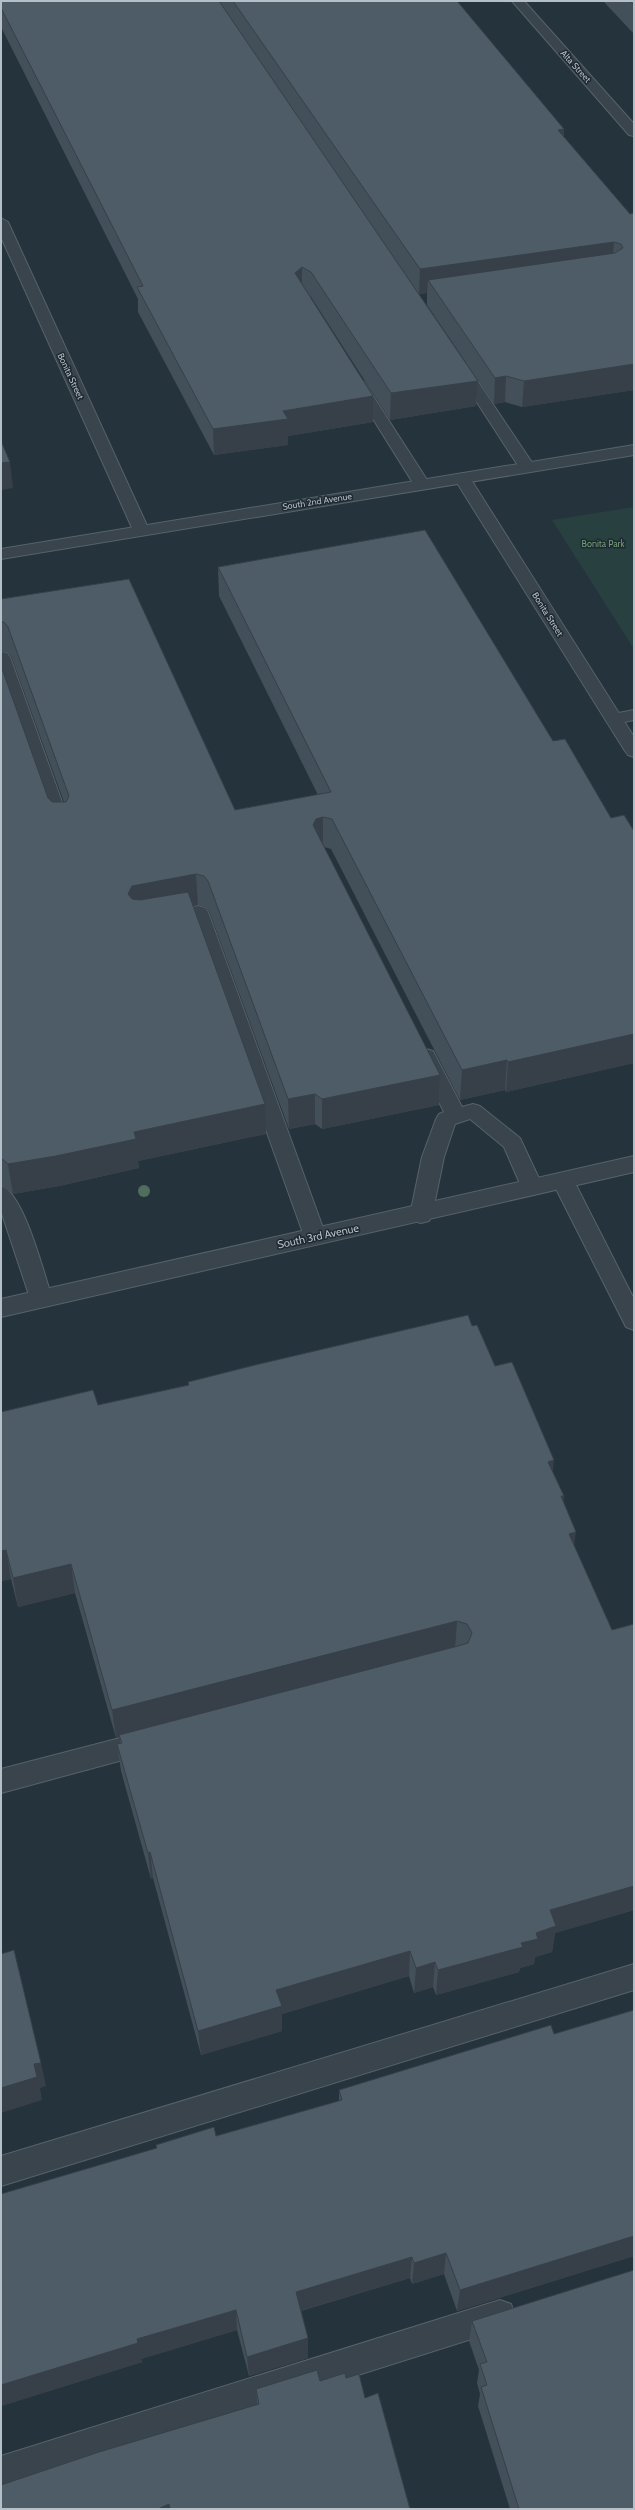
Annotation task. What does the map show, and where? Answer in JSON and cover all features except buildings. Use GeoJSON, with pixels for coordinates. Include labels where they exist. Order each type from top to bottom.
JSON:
{"type":"FeatureCollection","features":[{"type":"Feature","properties":{"kind":"street","name":"Alta Street"},"geometry":{"type":"LineString","coordinates":[[518,1],[634,132]]}},
{"type":"Feature","properties":{"kind":"street","name":"Bonita Street"},"geometry":{"type":"LineString","coordinates":[[1,222],[141,530]]}},
{"type":"Feature","properties":{"kind":"street"},"geometry":{"type":"LineString","coordinates":[[451,353],[527,467]]}},
{"type":"Feature","properties":{"kind":"street"},"geometry":{"type":"LineString","coordinates":[[348,368],[421,484]]}},
{"type":"Feature","properties":{"kind":"street","name":"South 2nd Avenue"},"geometry":{"type":"LineString","coordinates":[[1,554],[634,450]]}},
{"type":"Feature","properties":{"kind":"street","name":"Bonita Street"},"geometry":{"type":"LineString","coordinates":[[462,478],[634,751]]}},
{"type":"Feature","properties":{"kind":"street"},"geometry":{"type":"LineString","coordinates":[[1,657],[62,827]]}},
{"type":"Feature","properties":{"kind":"street"},"geometry":{"type":"LineString","coordinates":[[614,719],[634,715]]}},
{"type":"Feature","properties":{"kind":"street"},"geometry":{"type":"LineString","coordinates":[[149,922],[198,912],[315,1236]]}},
{"type":"Feature","properties":{"kind":"street"},"geometry":{"type":"LineString","coordinates":[[417,1038],[456,1116]]}},
{"type":"Feature","properties":{"kind":"street"},"geometry":{"type":"LineString","coordinates":[[420,1215],[433,1157],[446,1119],[473,1111],[513,1143],[532,1187]]}},
{"type":"Feature","properties":{"kind":"street","name":"South 3rd Avenue"},"geometry":{"type":"LineString","coordinates":[[1,1308],[315,1236],[420,1215],[532,1187],[634,1164]]}},
{"type":"Feature","properties":{"kind":"street"},"geometry":{"type":"LineString","coordinates":[[563,1181],[634,1321]]}},
{"type":"Feature","properties":{"kind":"street"},"geometry":{"type":"LineString","coordinates":[[1,1194],[10,1206],[41,1298]]}},
{"type":"Feature","properties":{"kind":"street"},"geometry":{"type":"LineString","coordinates":[[1,1781],[170,1736]]}},
{"type":"Feature","properties":{"kind":"street"},"geometry":{"type":"LineString","coordinates":[[1,2171],[634,1977]]}},
{"type":"Feature","properties":{"kind":"street"},"geometry":{"type":"LineString","coordinates":[[1,2472],[527,2306]]}},
{"type":"Feature","properties":{"kind":"green space","name":"Bonita Park"},"geometry":{"type":"Polygon","coordinates":[[[634,507],[634,649],[552,520],[634,507]]]}}]}
